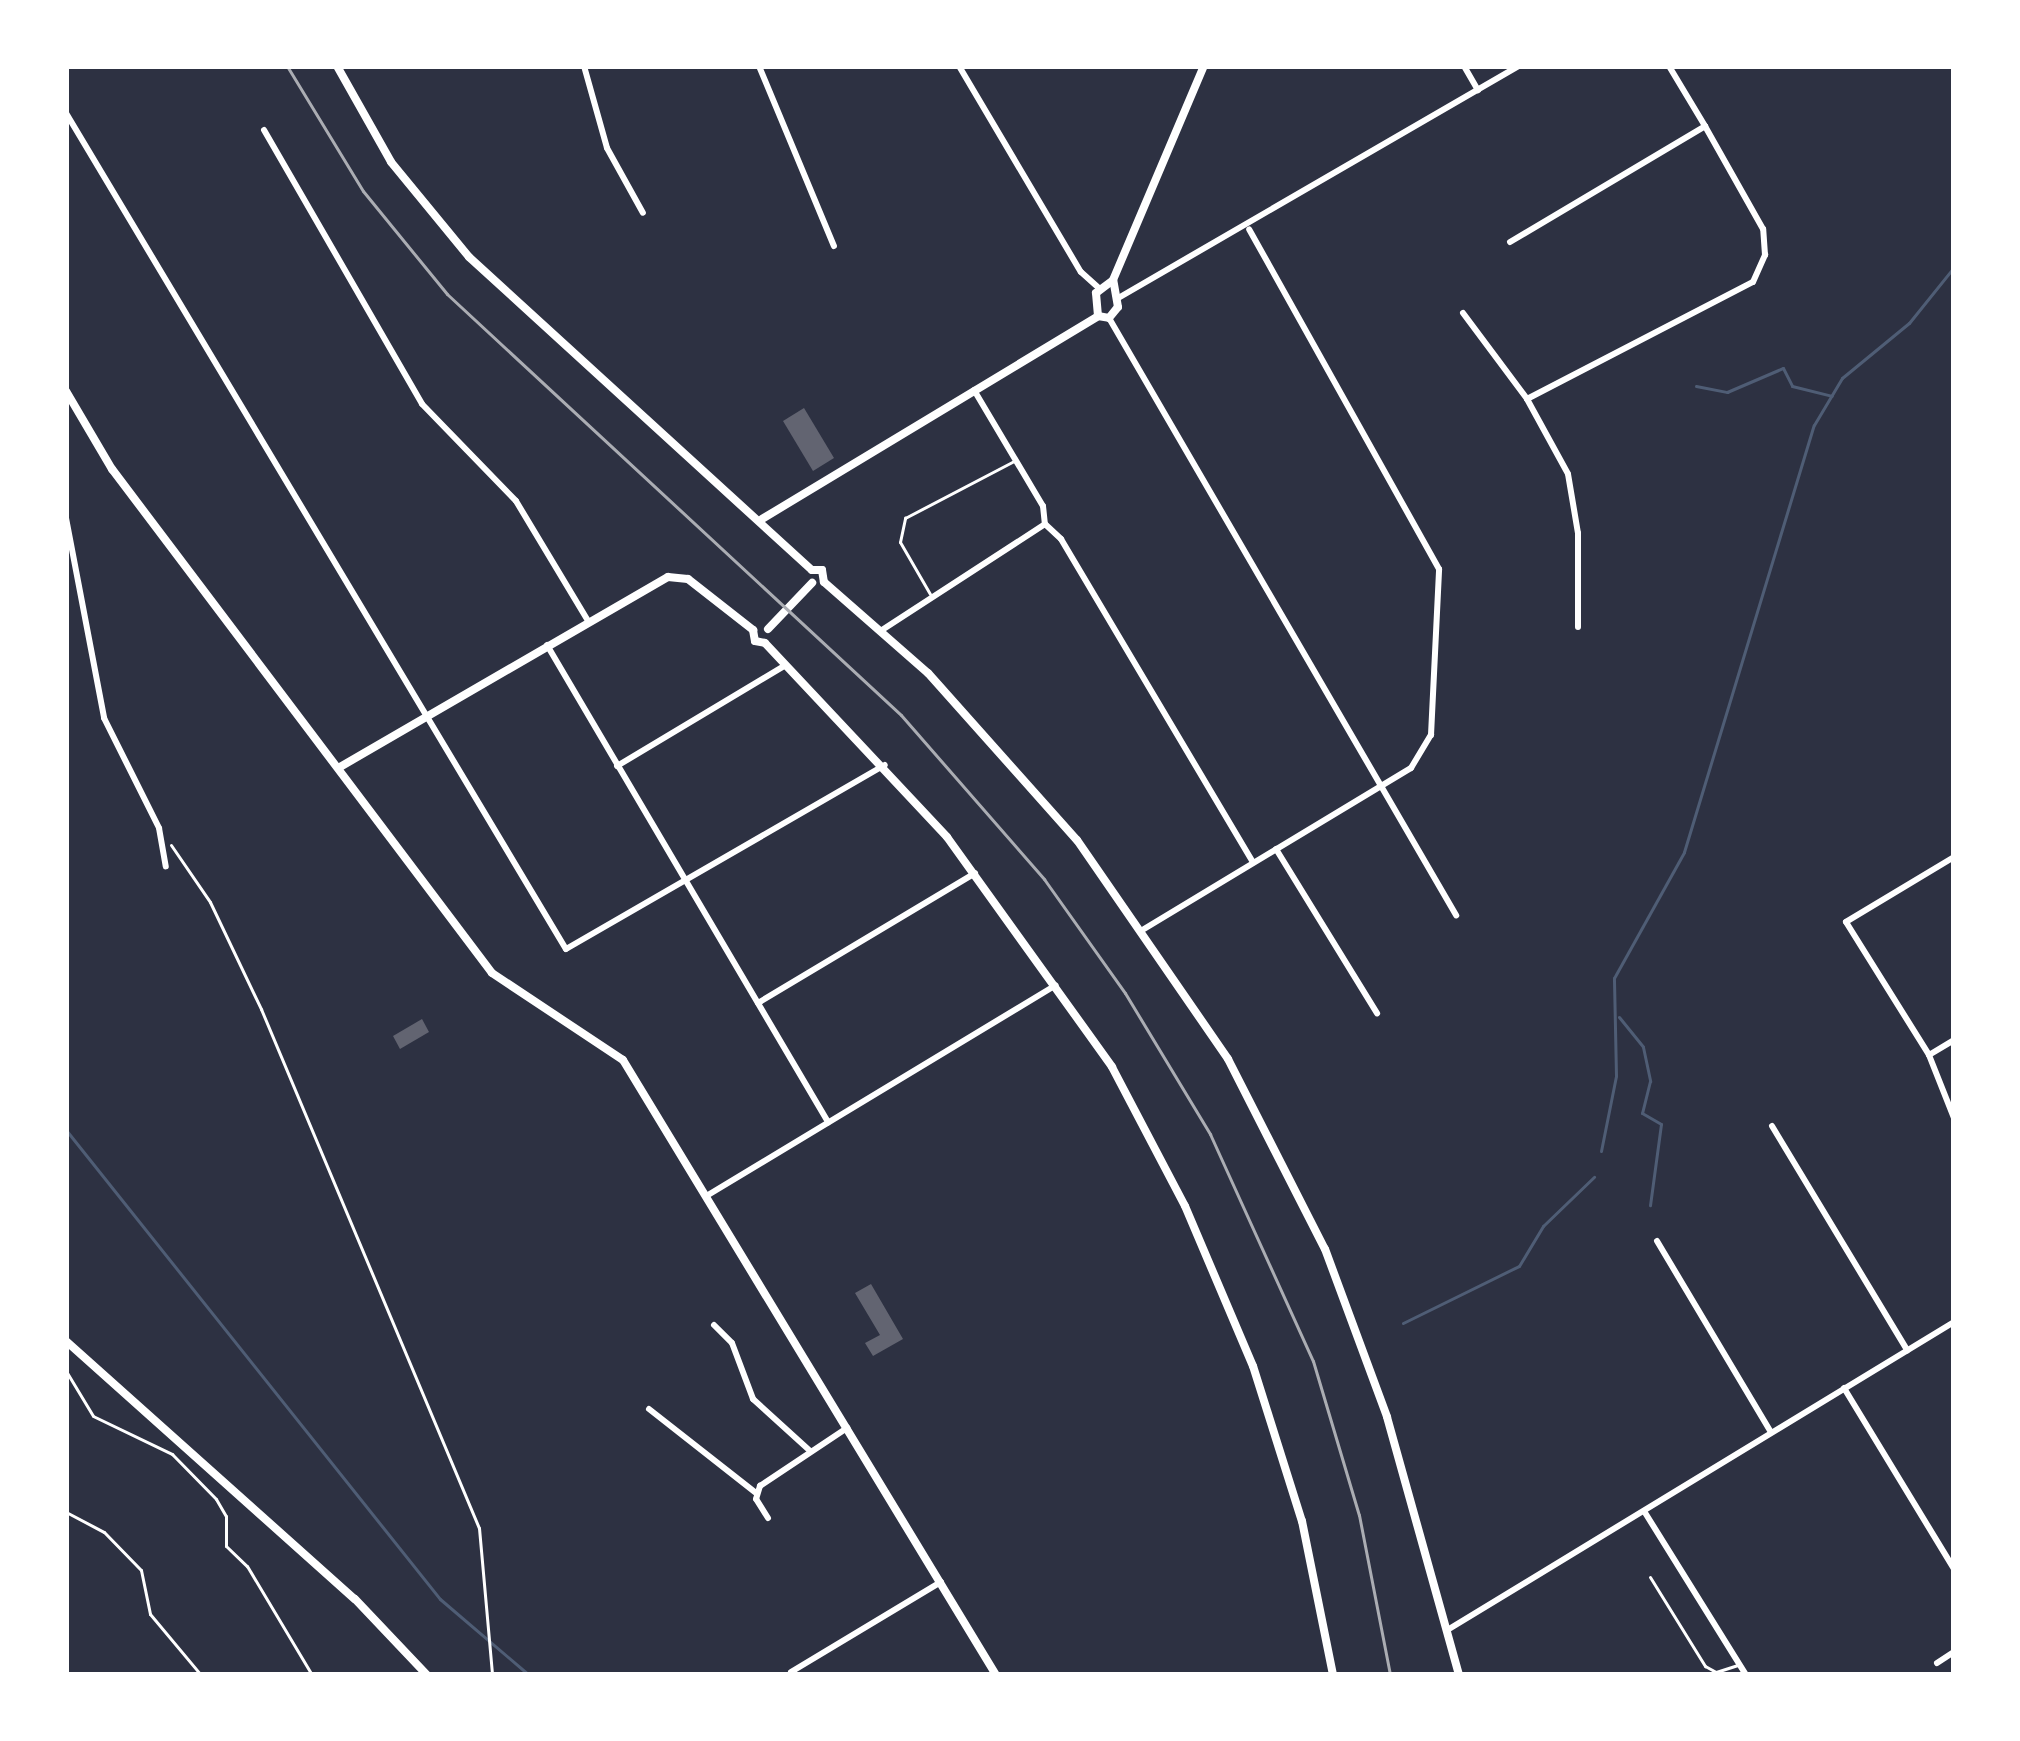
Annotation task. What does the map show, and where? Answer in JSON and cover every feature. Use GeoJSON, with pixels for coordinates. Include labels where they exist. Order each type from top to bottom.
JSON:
{"type":"FeatureCollection","features":[{"type":"Feature","properties":{"kind":"street"},"geometry":{"type":"LineString","coordinates":[[337,66],[391,162],[469,257],[762,519],[812,570],[822,570],[824,582],[882,629],[995,744],[1144,929],[1237,1076],[1324,1250],[1387,1417],[1459,1675]]}},
{"type":"Feature","properties":{"kind":"street"},"geometry":{"type":"LineString","coordinates":[[584,66],[607,148],[643,213]]}},
{"type":"Feature","properties":{"kind":"street"},"geometry":{"type":"LineString","coordinates":[[759,66],[834,246]]}},
{"type":"Feature","properties":{"kind":"street"},"geometry":{"type":"LineString","coordinates":[[959,66],[1081,272],[1099,288],[1104,317],[1456,914]]}},
{"type":"Feature","properties":{"kind":"street"},"geometry":{"type":"LineString","coordinates":[[1099,288],[1113,280],[1204,66]]}},
{"type":"Feature","properties":{"kind":"street"},"geometry":{"type":"LineString","coordinates":[[1464,66],[1478,90]]}},
{"type":"Feature","properties":{"kind":"street"},"geometry":{"type":"LineString","coordinates":[[762,519],[1104,317],[1120,297],[1249,229],[1519,66]]}},
{"type":"Feature","properties":{"kind":"street"},"geometry":{"type":"LineString","coordinates":[[1527,399],[1753,282],[1765,255],[1763,229],[1669,66]]}},
{"type":"Feature","properties":{"kind":"street"},"geometry":{"type":"LineString","coordinates":[[1954,102],[1954,111]]}},
{"type":"Feature","properties":{"kind":"street"},"geometry":{"type":"LineString","coordinates":[[66,113],[566,949],[686,884],[885,765]]}},
{"type":"Feature","properties":{"kind":"street"},"geometry":{"type":"LineString","coordinates":[[1510,242],[1705,126]]}},
{"type":"Feature","properties":{"kind":"street"},"geometry":{"type":"LineString","coordinates":[[264,130],[422,404],[516,501],[588,621]]}},
{"type":"Feature","properties":{"kind":"street"},"geometry":{"type":"LineString","coordinates":[[1144,929],[1383,784],[1430,745],[1438,569],[1249,229]]}},
{"type":"Feature","properties":{"kind":"street"},"geometry":{"type":"LineString","coordinates":[[1113,280],[1120,297]]}},
{"type":"Feature","properties":{"kind":"street"},"geometry":{"type":"LineString","coordinates":[[1463,313],[1527,399],[1570,483],[1578,626]]}},
{"type":"Feature","properties":{"kind":"street"},"geometry":{"type":"LineString","coordinates":[[974,390],[1016,460],[1045,524],[1061,539],[1253,862]]}},
{"type":"Feature","properties":{"kind":"street"},"geometry":{"type":"LineString","coordinates":[[66,391],[112,469],[492,973],[518,997],[595,1037],[623,1060],[996,1675]]}},
{"type":"Feature","properties":{"kind":"street"},"geometry":{"type":"LineString","coordinates":[[66,518],[104,718],[159,828],[166,866]]}},
{"type":"Feature","properties":{"kind":"street"},"geometry":{"type":"LineString","coordinates":[[882,629],[1045,524]]}},
{"type":"Feature","properties":{"kind":"street"},"geometry":{"type":"LineString","coordinates":[[765,643],[768,629],[808,587],[812,570]]}},
{"type":"Feature","properties":{"kind":"street"},"geometry":{"type":"LineString","coordinates":[[340,767],[588,621],[678,576],[753,630],[768,629]]}},
{"type":"Feature","properties":{"kind":"street"},"geometry":{"type":"LineString","coordinates":[[808,587],[824,582]]}},
{"type":"Feature","properties":{"kind":"street"},"geometry":{"type":"LineString","coordinates":[[753,630],[755,641],[765,643],[885,765],[975,873],[1056,985],[1131,1102],[1247,1348],[1303,1521],[1333,1675]]}},
{"type":"Feature","properties":{"kind":"street"},"geometry":{"type":"LineString","coordinates":[[547,645],[828,1122]]}},
{"type":"Feature","properties":{"kind":"street"},"geometry":{"type":"LineString","coordinates":[[616,766],[784,666]]}},
{"type":"Feature","properties":{"kind":"street"},"geometry":{"type":"LineString","coordinates":[[1276,849],[1377,1013]]}},
{"type":"Feature","properties":{"kind":"street"},"geometry":{"type":"LineString","coordinates":[[1954,857],[1846,922],[1929,1055],[1954,1118]]}},
{"type":"Feature","properties":{"kind":"street"},"geometry":{"type":"LineString","coordinates":[[758,1003],[975,873]]}},
{"type":"Feature","properties":{"kind":"street"},"geometry":{"type":"LineString","coordinates":[[707,1195],[1056,985]]}},
{"type":"Feature","properties":{"kind":"street"},"geometry":{"type":"LineString","coordinates":[[1929,1055],[1954,1040]]}},
{"type":"Feature","properties":{"kind":"street"},"geometry":{"type":"LineString","coordinates":[[1772,1126],[1907,1351]]}},
{"type":"Feature","properties":{"kind":"street"},"geometry":{"type":"LineString","coordinates":[[1657,1241],[1772,1432]]}},
{"type":"Feature","properties":{"kind":"street"},"geometry":{"type":"LineString","coordinates":[[1449,1629],[1954,1322]]}},
{"type":"Feature","properties":{"kind":"street"},"geometry":{"type":"LineString","coordinates":[[714,1325],[732,1343],[754,1399],[809,1450]]}},
{"type":"Feature","properties":{"kind":"street"},"geometry":{"type":"LineString","coordinates":[[66,1341],[355,1599],[427,1675]]}},
{"type":"Feature","properties":{"kind":"street"},"geometry":{"type":"LineString","coordinates":[[1844,1388],[1954,1569]]}},
{"type":"Feature","properties":{"kind":"street"},"geometry":{"type":"LineString","coordinates":[[649,1409],[755,1492],[768,1519]]}},
{"type":"Feature","properties":{"kind":"street"},"geometry":{"type":"LineString","coordinates":[[755,1492],[809,1450],[847,1428]]}},
{"type":"Feature","properties":{"kind":"street"},"geometry":{"type":"LineString","coordinates":[[1644,1511],[1746,1675]]}},
{"type":"Feature","properties":{"kind":"street"},"geometry":{"type":"LineString","coordinates":[[791,1672],[941,1582]]}},
{"type":"Feature","properties":{"kind":"street"},"geometry":{"type":"LineString","coordinates":[[1937,1663],[1954,1652]]}},
{"type":"Feature","properties":{"kind":"lane"},"geometry":{"type":"LineString","coordinates":[[930,594],[900,542],[905,518],[1016,460]]}},
{"type":"Feature","properties":{"kind":"lane"},"geometry":{"type":"LineString","coordinates":[[1650,1577],[1705,1666],[1716,1672],[1739,1664]]}},
{"type":"Feature","properties":{"kind":"path"},"geometry":{"type":"LineString","coordinates":[[159,828],[210,902],[261,1009],[463,1487],[479,1528],[492,1675]]}},
{"type":"Feature","properties":{"kind":"path"},"geometry":{"type":"LineString","coordinates":[[66,1371],[93,1416],[172,1454],[216,1498],[226,1546],[247,1566],[312,1675]]}},
{"type":"Feature","properties":{"kind":"path"},"geometry":{"type":"LineString","coordinates":[[66,1512],[104,1532],[141,1570],[150,1614],[201,1675]]}},
{"type":"Feature","properties":{"kind":"building"},"geometry":{"type":"Polygon","coordinates":[[[804,408],[834,458],[813,471],[783,421],[804,408]]]}},
{"type":"Feature","properties":{"kind":"building"},"geometry":{"type":"Polygon","coordinates":[[[422,1019],[429,1032],[400,1049],[393,1036],[422,1019]]]}},
{"type":"Feature","properties":{"kind":"building"},"geometry":{"type":"Polygon","coordinates":[[[871,1284],[903,1339],[873,1356],[865,1343],[880,1335],[855,1293],[871,1284]]]}},
{"type":"Feature","properties":{"kind":"waterway"},"geometry":{"type":"LineString","coordinates":[[1601,1151],[1616,1076],[1614,978],[1684,852],[1814,425],[1842,378],[1909,323],[1954,267]]}},
{"type":"Feature","properties":{"kind":"waterway"},"geometry":{"type":"LineString","coordinates":[[1696,386],[1727,392],[1783,368],[1792,386],[1832,396]]}},
{"type":"Feature","properties":{"kind":"waterway"},"geometry":{"type":"LineString","coordinates":[[1619,1017],[1643,1047],[1650,1081],[1642,1113],[1661,1124],[1650,1205]]}},
{"type":"Feature","properties":{"kind":"waterway"},"geometry":{"type":"LineString","coordinates":[[66,1130],[440,1599],[529,1675]]}},
{"type":"Feature","properties":{"kind":"waterway"},"geometry":{"type":"LineString","coordinates":[[1403,1323],[1519,1266],[1543,1226],[1594,1177]]}},
{"type":"Feature","properties":{"kind":"railway"},"geometry":{"type":"LineString","coordinates":[[287,66],[363,191],[447,294],[901,715],[1044,879],[1125,993],[1210,1134],[1313,1361],[1359,1515],[1390,1675]]}}]}
